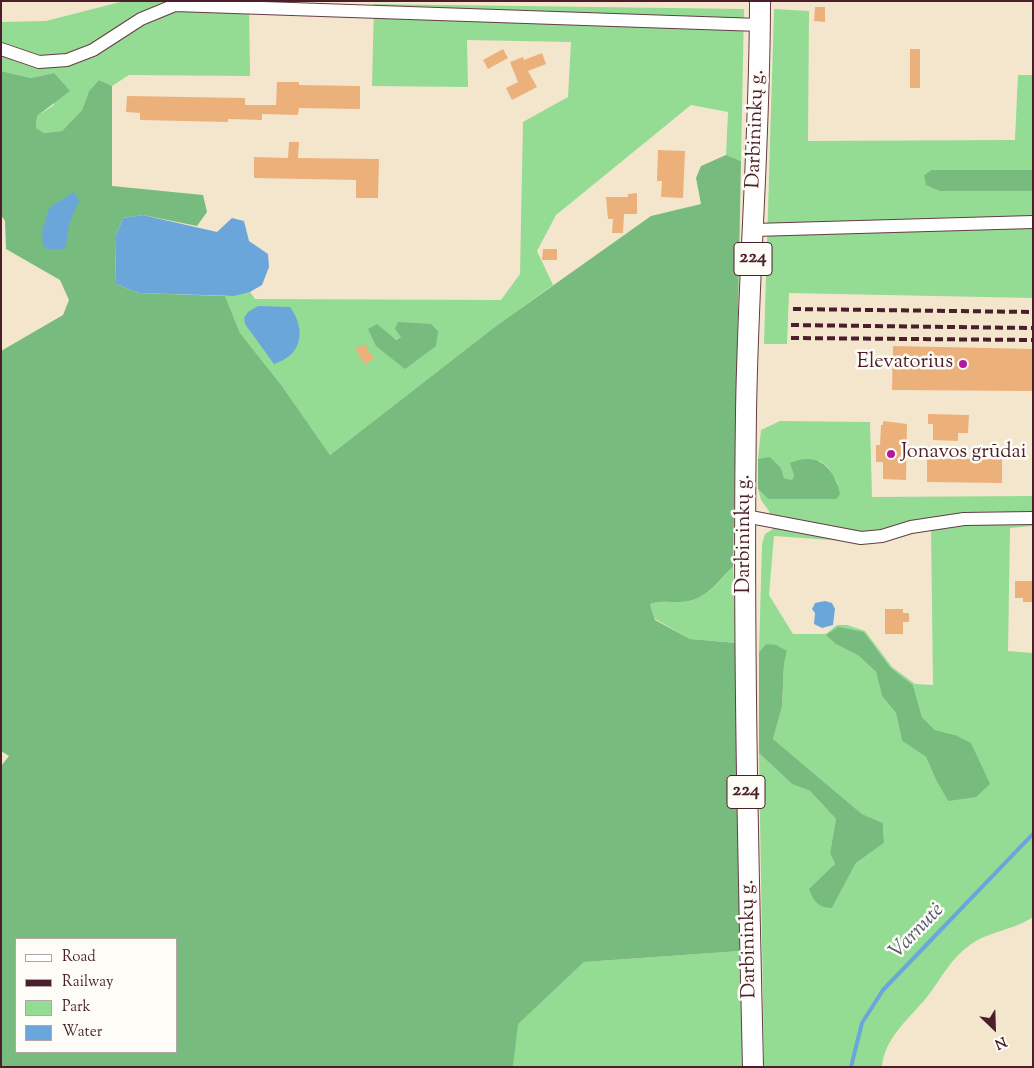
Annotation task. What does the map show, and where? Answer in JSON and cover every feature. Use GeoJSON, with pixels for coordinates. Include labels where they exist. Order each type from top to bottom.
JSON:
{"type":"FeatureCollection","features":[{"type":"Feature","properties":{"kind":"main road","name":"Darbininkų g."},"geometry":{"type":"LineString","coordinates":[[753,1067],[746,763],[745,516],[746,410],[754,230],[760,1]]}},
{"type":"Feature","properties":{"kind":"street"},"geometry":{"type":"LineString","coordinates":[[1,49],[39,62],[67,60],[93,50],[141,19],[175,5],[760,25]]}},
{"type":"Feature","properties":{"kind":"street"},"geometry":{"type":"LineString","coordinates":[[754,230],[1033,222]]}},
{"type":"Feature","properties":{"kind":"street"},"geometry":{"type":"LineString","coordinates":[[745,516],[861,538],[882,536],[947,521],[1033,518]]}},
{"type":"Feature","properties":{"kind":"green space"},"geometry":{"type":"Polygon","coordinates":[[[124,1],[249,1],[250,76],[129,75],[112,86],[99,80],[89,91],[82,110],[62,131],[44,133],[36,128],[37,116],[54,105],[54,73],[31,78],[1,71],[1,22],[46,21],[124,1]]]}},
{"type":"Feature","properties":{"kind":"green space"},"geometry":{"type":"Polygon","coordinates":[[[374,4],[744,9],[741,161],[726,155],[728,112],[691,105],[556,215],[537,251],[553,285],[496,326],[330,455],[282,386],[240,333],[225,296],[250,292],[255,299],[501,300],[520,274],[523,122],[568,97],[571,42],[467,40],[468,87],[372,86],[374,4]],[[377,325],[405,369],[401,337],[395,340],[377,325]]]}},
{"type":"Feature","properties":{"kind":"green space"},"geometry":{"type":"Polygon","coordinates":[[[774,9],[809,11],[808,141],[1015,140],[1018,75],[1033,75],[1033,170],[931,170],[924,175],[940,191],[1033,191],[1033,298],[789,293],[787,344],[764,344],[774,9]]]}},
{"type":"Feature","properties":{"kind":"green space"},"geometry":{"type":"Polygon","coordinates":[[[1,71],[31,78],[54,73],[70,91],[37,116],[36,128],[44,133],[62,131],[82,110],[89,91],[99,80],[112,86],[112,186],[203,195],[207,212],[197,226],[143,215],[123,218],[115,238],[116,284],[139,293],[225,296],[240,333],[282,386],[330,455],[496,326],[651,216],[701,204],[696,178],[701,166],[726,155],[741,161],[733,567],[713,587],[696,599],[684,602],[650,604],[655,620],[690,639],[737,643],[740,951],[584,962],[518,1024],[513,1067],[1,1067],[1,766],[9,756],[1,751],[1,351],[63,315],[69,300],[60,280],[6,249],[5,221],[1,215],[1,71]]]}},
{"type":"Feature","properties":{"kind":"green space"},"geometry":{"type":"Polygon","coordinates":[[[931,170],[1033,170],[1033,191],[940,191],[926,185],[924,175],[931,170]]]}},
{"type":"Feature","properties":{"kind":"green space"},"geometry":{"type":"Polygon","coordinates":[[[398,322],[431,324],[438,331],[436,346],[405,369],[376,346],[368,329],[377,324],[396,340],[401,337],[395,329],[398,322]]]}},
{"type":"Feature","properties":{"kind":"green space"},"geometry":{"type":"Polygon","coordinates":[[[780,421],[870,422],[872,497],[1033,496],[1033,526],[1010,528],[1008,651],[1033,653],[1033,917],[1018,925],[977,940],[957,956],[927,997],[899,1029],[887,1047],[882,1067],[764,1067],[759,753],[792,784],[810,791],[836,819],[830,853],[835,864],[824,876],[832,908],[856,863],[884,843],[883,823],[862,814],[773,739],[782,707],[784,664],[787,651],[766,644],[759,652],[762,544],[765,534],[773,529],[769,511],[761,500],[758,489],[768,499],[838,484],[828,467],[820,461],[794,475],[792,480],[784,478],[781,468],[770,458],[758,459],[761,430],[780,421]],[[931,527],[873,543],[774,536],[769,595],[793,634],[826,634],[837,625],[847,625],[865,631],[892,667],[915,684],[933,685],[931,527]],[[864,632],[836,644],[859,656],[876,672],[882,696],[896,713],[902,741],[926,757],[948,801],[955,735],[935,730],[922,717],[913,685],[891,668],[864,632]]]}},
{"type":"Feature","properties":{"kind":"green space"},"geometry":{"type":"Polygon","coordinates":[[[770,457],[781,468],[784,478],[792,480],[794,475],[790,463],[809,459],[817,460],[829,469],[834,476],[840,494],[836,499],[768,499],[758,489],[758,459],[770,457]]]}},
{"type":"Feature","properties":{"kind":"green space"},"geometry":{"type":"Polygon","coordinates":[[[733,567],[737,643],[690,639],[655,619],[650,604],[684,602],[696,599],[713,587],[733,567]]]}},
{"type":"Feature","properties":{"kind":"green space"},"geometry":{"type":"Polygon","coordinates":[[[838,627],[864,632],[891,668],[913,685],[922,717],[935,730],[955,735],[971,743],[990,784],[976,797],[948,801],[926,757],[902,741],[896,713],[882,696],[876,672],[859,656],[836,644],[826,635],[838,627]]]}},
{"type":"Feature","properties":{"kind":"green space"},"geometry":{"type":"Polygon","coordinates":[[[766,644],[776,645],[787,651],[784,664],[782,707],[773,739],[862,814],[883,823],[884,843],[856,863],[832,908],[817,903],[809,889],[835,864],[830,853],[836,819],[810,791],[792,784],[759,753],[759,652],[766,644]]]}},
{"type":"Feature","properties":{"kind":"green space"},"geometry":{"type":"Polygon","coordinates":[[[740,951],[743,1067],[513,1067],[517,1024],[584,962],[740,951]]]}},
{"type":"Feature","properties":{"kind":"water"},"geometry":{"type":"Polygon","coordinates":[[[74,192],[79,201],[69,224],[66,246],[62,250],[43,246],[42,232],[49,208],[74,192]]]}},
{"type":"Feature","properties":{"kind":"water"},"geometry":{"type":"Polygon","coordinates":[[[143,215],[217,232],[232,218],[244,221],[249,241],[268,254],[269,267],[262,285],[250,292],[234,296],[139,293],[116,284],[115,238],[123,218],[143,215]]]}},
{"type":"Feature","properties":{"kind":"water"},"geometry":{"type":"Polygon","coordinates":[[[258,306],[290,307],[298,324],[300,332],[296,348],[284,360],[274,364],[245,324],[244,318],[248,312],[258,306]]]}},
{"type":"Feature","properties":{"kind":"water"},"geometry":{"type":"Polygon","coordinates":[[[825,601],[832,603],[835,609],[833,625],[822,628],[814,624],[815,613],[812,609],[815,603],[825,601]]]}},
{"type":"Feature","properties":{"kind":"building"},"geometry":{"type":"Polygon","coordinates":[[[815,7],[825,7],[825,22],[814,21],[815,7]]]}},
{"type":"Feature","properties":{"kind":"building"},"geometry":{"type":"Polygon","coordinates":[[[503,49],[508,58],[488,69],[483,60],[503,49]]]}},
{"type":"Feature","properties":{"kind":"building"},"geometry":{"type":"Polygon","coordinates":[[[910,49],[920,49],[920,88],[910,88],[910,49]]]}},
{"type":"Feature","properties":{"kind":"building"},"geometry":{"type":"Polygon","coordinates":[[[542,53],[546,64],[528,71],[537,87],[512,100],[506,88],[518,82],[510,62],[523,57],[524,60],[542,53]]]}},
{"type":"Feature","properties":{"kind":"building"},"geometry":{"type":"Polygon","coordinates":[[[277,82],[299,82],[299,85],[360,86],[360,109],[299,108],[298,115],[262,114],[262,120],[228,119],[228,122],[140,120],[140,113],[126,112],[127,96],[245,98],[245,105],[276,105],[277,82]]]}},
{"type":"Feature","properties":{"kind":"building"},"geometry":{"type":"Polygon","coordinates":[[[289,142],[299,142],[298,158],[379,159],[378,198],[356,198],[356,180],[254,178],[254,157],[288,158],[289,142]]]}},
{"type":"Feature","properties":{"kind":"building"},"geometry":{"type":"Polygon","coordinates":[[[658,150],[685,151],[683,198],[661,197],[662,181],[657,181],[658,150]]]}},
{"type":"Feature","properties":{"kind":"building"},"geometry":{"type":"Polygon","coordinates":[[[637,193],[637,214],[624,214],[623,233],[612,233],[613,219],[608,219],[606,197],[628,197],[628,194],[637,193]]]}},
{"type":"Feature","properties":{"kind":"building"},"geometry":{"type":"Polygon","coordinates":[[[543,249],[557,249],[557,260],[542,260],[543,249]]]}},
{"type":"Feature","properties":{"kind":"building"},"geometry":{"type":"Polygon","coordinates":[[[364,344],[374,359],[365,364],[355,349],[364,344]]]}},
{"type":"Feature","properties":{"kind":"building","name":"Elevatorius"},"geometry":{"type":"Polygon","coordinates":[[[893,346],[1033,349],[1033,391],[892,390],[893,346]]]}},
{"type":"Feature","properties":{"kind":"building"},"geometry":{"type":"Polygon","coordinates":[[[928,414],[969,415],[968,433],[958,433],[958,441],[933,440],[933,424],[928,424],[928,414]]]}},
{"type":"Feature","properties":{"kind":"building","name":"Jonavos grūdai"},"geometry":{"type":"Polygon","coordinates":[[[883,421],[907,424],[906,480],[883,479],[883,462],[876,462],[876,445],[880,445],[883,421]]]}},
{"type":"Feature","properties":{"kind":"building"},"geometry":{"type":"Polygon","coordinates":[[[927,459],[1002,459],[1002,483],[927,482],[927,459]]]}},
{"type":"Feature","properties":{"kind":"building"},"geometry":{"type":"Polygon","coordinates":[[[1015,581],[1033,581],[1033,602],[1023,602],[1023,598],[1015,598],[1015,581]]]}},
{"type":"Feature","properties":{"kind":"building"},"geometry":{"type":"Polygon","coordinates":[[[885,609],[903,609],[903,613],[909,613],[909,622],[903,622],[903,634],[885,634],[885,609]]]}},
{"type":"Feature","properties":{"kind":"waterway","name":"Varnutė"},"geometry":{"type":"LineString","coordinates":[[851,1067],[862,1023],[883,990],[1033,834]]}},
{"type":"Feature","properties":{"kind":"railway"},"geometry":{"type":"LineString","coordinates":[[793,309],[1033,312]]}},
{"type":"Feature","properties":{"kind":"railway"},"geometry":{"type":"LineString","coordinates":[[791,325],[1033,328]]}},
{"type":"Feature","properties":{"kind":"railway"},"geometry":{"type":"LineString","coordinates":[[791,338],[1033,340]]}},
{"type":"Feature","properties":{"kind":"place","name":"Elevatorius"},"geometry":{"type":"Point","coordinates":[963,364]}},
{"type":"Feature","properties":{"kind":"place","name":"Jonavos grūdai"},"geometry":{"type":"Point","coordinates":[891,454]}}]}
